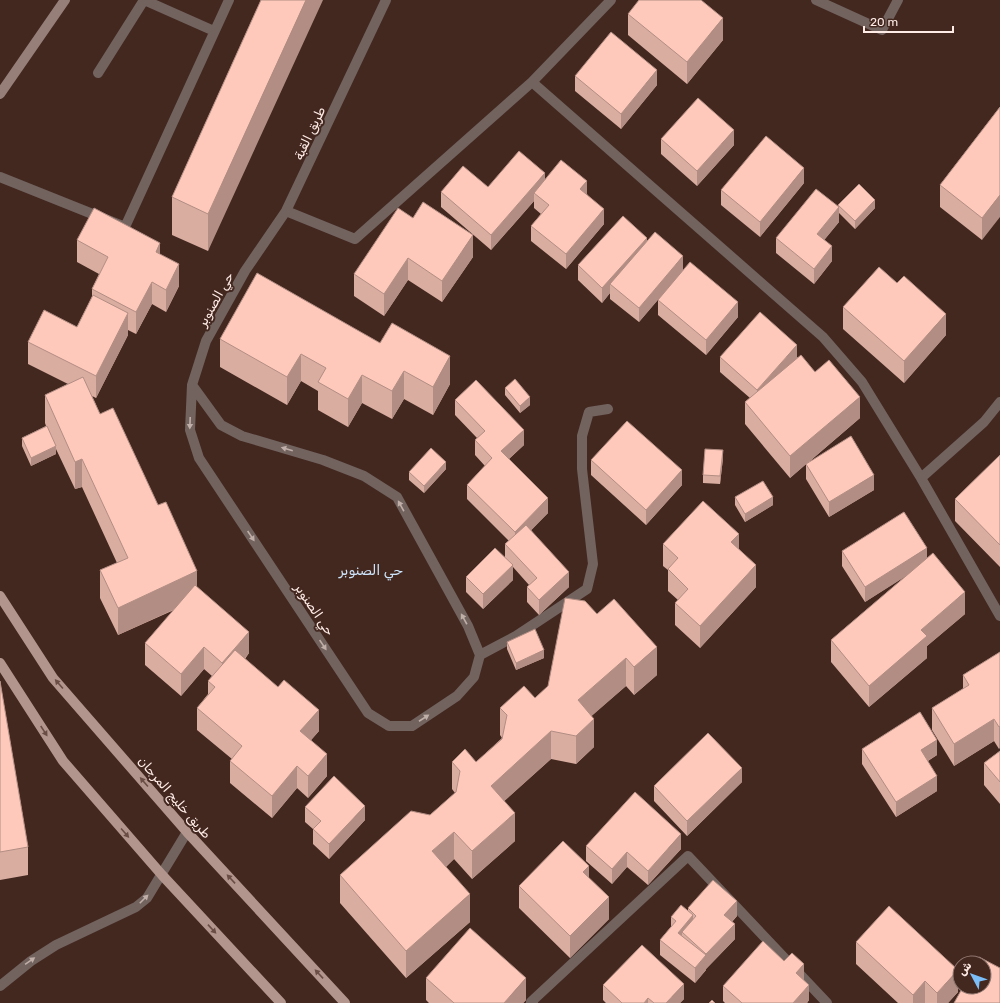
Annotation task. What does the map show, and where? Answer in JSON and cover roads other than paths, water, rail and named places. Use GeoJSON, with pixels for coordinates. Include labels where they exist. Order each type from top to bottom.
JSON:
{"type":"FeatureCollection","features":[{"type":"Feature","properties":{"kind":"main road","name":"طريق خليج المرجان"},"geometry":{"type":"LineString","coordinates":[[0,596],[53,678],[187,832],[345,1003]]}},
{"type":"Feature","properties":{"kind":"main road"},"geometry":{"type":"LineString","coordinates":[[0,663],[63,762],[162,875],[281,1003]]}},
{"type":"Feature","properties":{"kind":"street"},"geometry":{"type":"LineString","coordinates":[[0,94],[65,0]]}},
{"type":"Feature","properties":{"kind":"street"},"geometry":{"type":"LineString","coordinates":[[98,73],[144,0],[214,31]]}},
{"type":"Feature","properties":{"kind":"street"},"geometry":{"type":"LineString","coordinates":[[0,177],[126,228],[229,0]]}},
{"type":"Feature","properties":{"kind":"street","name":"طريق القبة"},"geometry":{"type":"LineString","coordinates":[[245,271],[286,211],[386,0]]}},
{"type":"Feature","properties":{"kind":"street"},"geometry":{"type":"LineString","coordinates":[[286,211],[355,239],[532,82],[611,0]]}},
{"type":"Feature","properties":{"kind":"street"},"geometry":{"type":"LineString","coordinates":[[816,0],[882,30],[898,0]]}},
{"type":"Feature","properties":{"kind":"street"},"geometry":{"type":"LineString","coordinates":[[532,82],[823,337],[862,382],[921,478],[1000,616]]}},
{"type":"Feature","properties":{"kind":"street","name":"حي الصنوبر"},"geometry":{"type":"LineString","coordinates":[[245,271],[206,341],[192,385],[190,430],[199,458],[368,713],[389,726],[412,726],[458,696],[474,677],[480,655]]}},
{"type":"Feature","properties":{"kind":"street"},"geometry":{"type":"LineString","coordinates":[[192,385],[221,425],[237,434],[323,460],[364,476],[397,497],[468,626],[480,655],[516,636],[587,589],[593,564],[582,469],[582,436],[589,412],[608,409]]}},
{"type":"Feature","properties":{"kind":"street"},"geometry":{"type":"LineString","coordinates":[[921,478],[984,422],[1000,402]]}},
{"type":"Feature","properties":{"kind":"street"},"geometry":{"type":"LineString","coordinates":[[0,986],[31,961],[56,945],[136,907],[147,898],[187,832]]}},
{"type":"Feature","properties":{"kind":"street"},"geometry":{"type":"LineString","coordinates":[[533,1003],[532,1002],[688,856],[827,1003]]}},
{"type":"Feature","properties":{"kind":"district","name":"حي الصنوبر"},"geometry":{"type":"Point","coordinates":[371,570]}}]}
